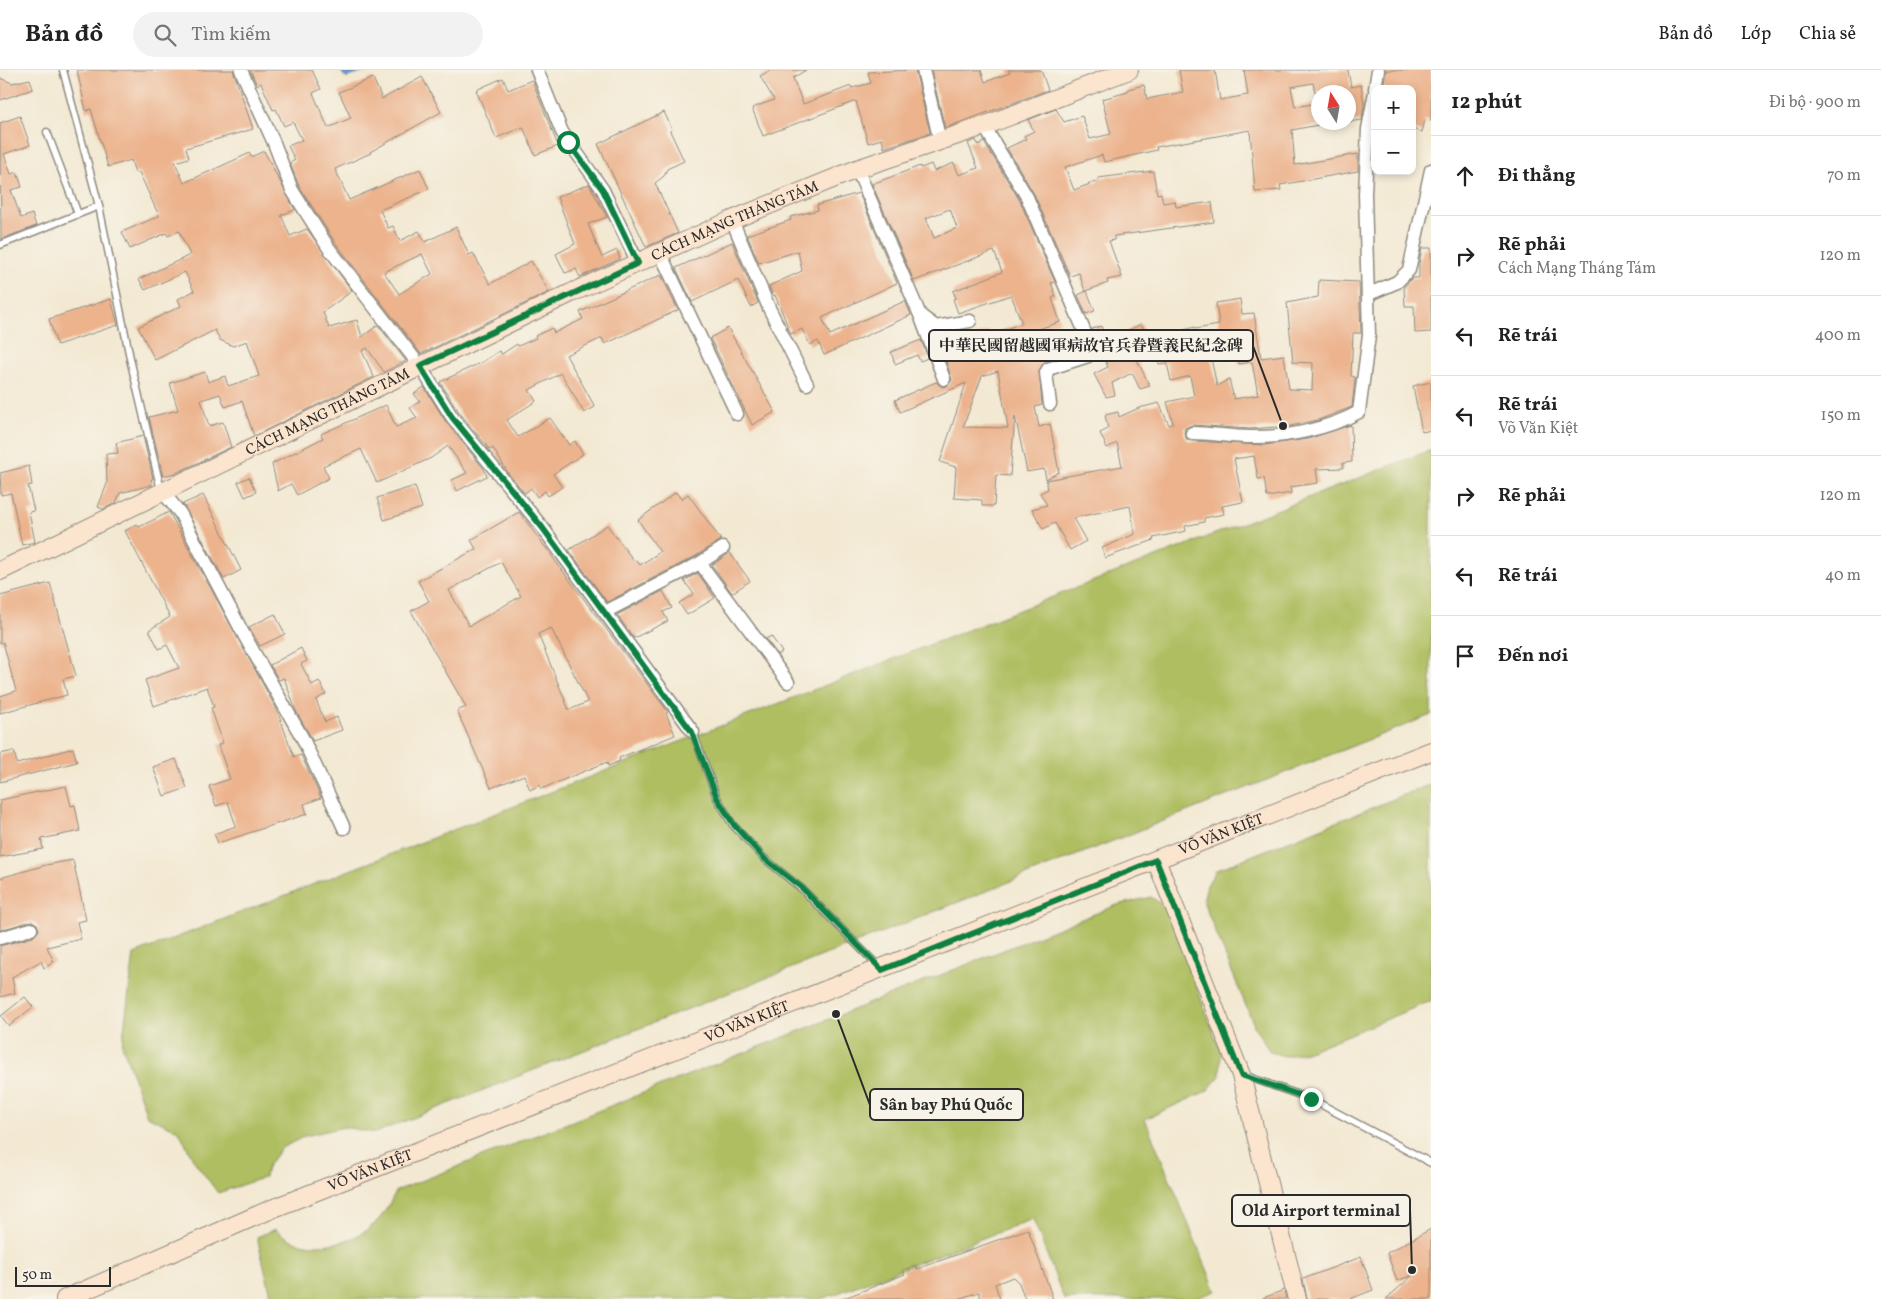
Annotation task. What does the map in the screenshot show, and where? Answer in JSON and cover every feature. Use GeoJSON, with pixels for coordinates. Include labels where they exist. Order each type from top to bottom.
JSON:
{"type":"FeatureCollection","features":[{"type":"Feature","properties":{"kind":"street"},"geometry":{"type":"LineString","coordinates":[[241,70],[274,143],[292,190],[328,246],[420,366],[452,417],[542,527],[692,732]]}},
{"type":"Feature","properties":{"kind":"street"},"geometry":{"type":"LineString","coordinates":[[537,70],[562,132],[603,190],[638,263]]}},
{"type":"Feature","properties":{"kind":"street"},"geometry":{"type":"LineString","coordinates":[[923,70],[940,141]]}},
{"type":"Feature","properties":{"kind":"street","name":"CÁCH MẠNG THÁNG TÁM"},"geometry":{"type":"LineString","coordinates":[[0,571],[26,560],[162,491],[420,366],[732,220],[856,169],[984,126],[1129,70]]}},
{"type":"Feature","properties":{"kind":"street"},"geometry":{"type":"LineString","coordinates":[[1376,85],[1378,70]]}},
{"type":"Feature","properties":{"kind":"street"},"geometry":{"type":"LineString","coordinates":[[1192,433],[1250,438],[1289,434],[1322,426],[1359,412],[1369,335],[1364,194],[1368,129],[1371,113]]}},
{"type":"Feature","properties":{"kind":"street"},"geometry":{"type":"LineString","coordinates":[[984,126],[1027,198],[1092,348],[1092,353],[1088,356],[1048,370],[1046,373],[1050,404]]}},
{"type":"Feature","properties":{"kind":"street"},"geometry":{"type":"LineString","coordinates":[[856,169],[920,315],[944,379]]}},
{"type":"Feature","properties":{"kind":"street"},"geometry":{"type":"LineString","coordinates":[[1369,294],[1397,282],[1409,270],[1431,170]]}},
{"type":"Feature","properties":{"kind":"street"},"geometry":{"type":"LineString","coordinates":[[732,220],[769,308],[806,384]]}},
{"type":"Feature","properties":{"kind":"street"},"geometry":{"type":"LineString","coordinates":[[660,253],[738,414]]}},
{"type":"Feature","properties":{"kind":"street"},"geometry":{"type":"LineString","coordinates":[[920,315],[936,327],[970,321]]}},
{"type":"Feature","properties":{"kind":"street"},"geometry":{"type":"LineString","coordinates":[[162,491],[180,513],[244,635],[304,739],[344,828]]}},
{"type":"Feature","properties":{"kind":"street"},"geometry":{"type":"LineString","coordinates":[[605,612],[700,563],[723,548]]}},
{"type":"Feature","properties":{"kind":"street"},"geometry":{"type":"LineString","coordinates":[[700,563],[788,682]]}},
{"type":"Feature","properties":{"kind":"street","name":"VÕ VĂN KIỆT"},"geometry":{"type":"LineString","coordinates":[[65,1299],[274,1208],[882,970],[1431,751]]}},
{"type":"Feature","properties":{"kind":"street"},"geometry":{"type":"LineString","coordinates":[[1156,860],[1241,1075],[1297,1299]]}},
{"type":"Feature","properties":{"kind":"street"},"geometry":{"type":"LineString","coordinates":[[0,938],[31,929]]}},
{"type":"Feature","properties":{"kind":"lane"},"geometry":{"type":"LineString","coordinates":[[63,70],[99,206],[131,363],[162,491]]}},
{"type":"Feature","properties":{"kind":"lane"},"geometry":{"type":"LineString","coordinates":[[46,132],[78,214]]}},
{"type":"Feature","properties":{"kind":"lane"},"geometry":{"type":"LineString","coordinates":[[0,245],[99,206]]}},
{"type":"Feature","properties":{"kind":"lane"},"geometry":{"type":"LineString","coordinates":[[692,732],[717,798],[734,825],[765,859],[802,888],[882,970]]}},
{"type":"Feature","properties":{"kind":"lane"},"geometry":{"type":"LineString","coordinates":[[1241,1075],[1311,1099],[1431,1164]]}},
{"type":"Feature","properties":{"kind":"green space"},"geometry":{"type":"Polygon","coordinates":[[[1431,450],[1431,715],[375,1133],[344,1127],[305,1136],[280,1149],[267,1167],[265,1177],[218,1193],[194,1161],[179,1131],[147,1116],[122,1045],[134,954],[1431,450]]]}},
{"type":"Feature","properties":{"kind":"green space"},"geometry":{"type":"Polygon","coordinates":[[[1431,784],[1431,1001],[1306,1052],[1285,1056],[1270,1052],[1255,1028],[1203,901],[1207,885],[1216,870],[1431,784]]]}},
{"type":"Feature","properties":{"kind":"green space"},"geometry":{"type":"Polygon","coordinates":[[[1151,897],[1167,908],[1221,1052],[1220,1076],[1207,1091],[1145,1119],[1216,1291],[1193,1299],[1064,1299],[1033,1219],[822,1299],[272,1299],[257,1237],[276,1229],[285,1237],[310,1245],[337,1243],[350,1239],[372,1226],[380,1218],[396,1191],[1117,905],[1151,897]]]}},
{"type":"Feature","properties":{"kind":"water"},"geometry":{"type":"Polygon","coordinates":[[[340,70],[370,70],[346,78],[340,70]]]}},
{"type":"Feature","properties":{"kind":"building"},"geometry":{"type":"Polygon","coordinates":[[[77,70],[233,70],[253,129],[186,148],[189,158],[175,162],[184,183],[250,153],[251,157],[264,151],[295,210],[281,215],[290,236],[307,229],[352,291],[323,312],[329,328],[357,320],[362,337],[378,325],[406,361],[384,372],[367,348],[362,351],[374,377],[254,436],[242,401],[225,407],[220,394],[201,400],[209,426],[223,422],[231,447],[176,473],[163,476],[149,417],[178,410],[170,383],[205,372],[208,382],[225,376],[228,386],[259,376],[247,341],[233,346],[220,340],[215,330],[155,360],[138,327],[181,306],[178,299],[194,291],[185,272],[145,290],[139,279],[190,255],[179,231],[168,236],[166,233],[130,249],[122,232],[159,216],[139,172],[135,173],[131,160],[108,167],[91,109],[86,111],[77,70]]]}},
{"type":"Feature","properties":{"kind":"building"},"geometry":{"type":"Polygon","coordinates":[[[250,70],[312,70],[321,89],[313,93],[328,128],[351,118],[339,92],[373,78],[382,99],[422,77],[441,112],[371,153],[335,169],[349,200],[420,169],[429,189],[380,210],[388,228],[393,226],[400,241],[419,231],[425,242],[456,227],[469,255],[473,253],[490,284],[531,261],[549,292],[421,354],[335,242],[299,186],[290,163],[295,160],[288,146],[302,140],[293,122],[284,126],[276,109],[273,110],[261,83],[257,85],[250,70]],[[422,254],[384,272],[399,294],[432,274],[422,254]]]}},
{"type":"Feature","properties":{"kind":"building"},"geometry":{"type":"Polygon","coordinates":[[[771,70],[806,70],[793,78],[803,104],[851,86],[852,88],[871,83],[868,72],[915,70],[930,133],[884,148],[882,139],[868,143],[856,101],[763,136],[752,108],[774,100],[760,76],[771,70]]]}},
{"type":"Feature","properties":{"kind":"building"},"geometry":{"type":"Polygon","coordinates":[[[931,70],[981,70],[985,82],[1010,73],[1008,70],[1041,70],[1048,90],[945,128],[931,70]]]}},
{"type":"Feature","properties":{"kind":"building"},"geometry":{"type":"Polygon","coordinates":[[[1179,70],[1215,70],[1220,100],[1248,95],[1244,70],[1348,70],[1351,85],[1313,85],[1313,83],[1291,87],[1295,107],[1311,104],[1311,126],[1292,130],[1295,165],[1358,154],[1358,171],[1280,185],[1281,190],[1255,192],[1250,130],[1156,147],[1157,150],[1104,162],[1102,155],[1065,167],[1074,190],[1098,181],[1098,178],[1153,171],[1157,194],[1161,193],[1163,203],[1175,201],[1176,207],[1212,202],[1214,222],[1114,236],[1114,240],[1109,241],[1122,277],[1107,280],[1108,283],[1085,291],[1079,273],[1070,276],[1034,194],[1007,148],[1026,139],[1024,136],[1034,131],[1028,120],[1056,109],[1064,122],[1082,116],[1090,139],[1111,134],[1102,99],[1128,92],[1128,89],[1144,85],[1147,99],[1183,92],[1179,70]]]}},
{"type":"Feature","properties":{"kind":"building"},"geometry":{"type":"Polygon","coordinates":[[[1386,70],[1431,70],[1431,121],[1425,120],[1422,132],[1416,130],[1416,85],[1384,85],[1386,70]]]}},
{"type":"Feature","properties":{"kind":"building"},"geometry":{"type":"Polygon","coordinates":[[[0,78],[12,83],[30,79],[33,89],[0,100],[0,78]]]}},
{"type":"Feature","properties":{"kind":"building"},"geometry":{"type":"Polygon","coordinates":[[[503,78],[508,90],[532,80],[558,146],[535,155],[523,127],[496,138],[476,90],[503,78]]]}},
{"type":"Feature","properties":{"kind":"building"},"geometry":{"type":"Polygon","coordinates":[[[1361,85],[1364,104],[1362,120],[1356,121],[1356,86],[1361,85]]]}},
{"type":"Feature","properties":{"kind":"building"},"geometry":{"type":"Polygon","coordinates":[[[664,112],[672,129],[670,131],[684,161],[667,169],[664,176],[655,183],[678,233],[646,247],[598,144],[664,112]]]}},
{"type":"Feature","properties":{"kind":"building"},"geometry":{"type":"Polygon","coordinates":[[[20,116],[30,145],[4,154],[11,174],[17,172],[22,187],[11,190],[21,218],[32,214],[36,226],[1,239],[0,123],[20,116]]]}},
{"type":"Feature","properties":{"kind":"building"},"geometry":{"type":"Polygon","coordinates":[[[976,140],[978,145],[984,142],[1020,201],[1055,282],[1051,283],[1056,296],[1052,298],[1060,322],[1014,337],[1021,356],[1077,335],[1082,347],[1045,361],[1039,370],[1042,405],[1035,407],[1039,427],[1050,424],[1059,472],[1046,479],[1044,469],[1027,472],[1015,416],[1010,476],[996,475],[994,506],[982,506],[982,500],[954,498],[956,467],[940,462],[966,383],[900,412],[895,400],[936,382],[942,387],[947,386],[952,380],[945,358],[977,347],[973,336],[989,331],[990,335],[1022,323],[1011,295],[958,313],[953,299],[956,298],[953,291],[1002,272],[994,251],[914,281],[872,184],[920,166],[921,168],[931,164],[934,171],[954,163],[959,175],[978,168],[968,143],[976,140]],[[950,209],[926,218],[934,238],[957,228],[950,209]],[[998,371],[982,376],[963,427],[1008,428],[998,371]]]}},
{"type":"Feature","properties":{"kind":"building"},"geometry":{"type":"Polygon","coordinates":[[[589,184],[607,217],[588,224],[597,246],[602,257],[617,250],[620,259],[580,277],[576,269],[565,273],[556,254],[575,244],[557,197],[589,184]]]}},
{"type":"Feature","properties":{"kind":"building"},"geometry":{"type":"Polygon","coordinates":[[[859,193],[897,283],[822,318],[830,335],[905,301],[911,315],[824,355],[818,341],[810,345],[802,329],[791,334],[775,295],[773,296],[769,286],[802,271],[798,251],[759,263],[747,235],[791,220],[790,217],[818,210],[817,205],[859,193]]]}},
{"type":"Feature","properties":{"kind":"building"},"geometry":{"type":"Polygon","coordinates":[[[732,242],[758,303],[751,307],[738,280],[692,302],[676,268],[732,242]]]}},
{"type":"Feature","properties":{"kind":"building"},"geometry":{"type":"Polygon","coordinates":[[[1422,248],[1431,248],[1431,332],[1415,333],[1414,306],[1405,306],[1404,287],[1412,278],[1419,278],[1422,248]]]}},
{"type":"Feature","properties":{"kind":"building"},"geometry":{"type":"Polygon","coordinates":[[[661,275],[678,310],[605,344],[602,338],[566,355],[595,407],[584,413],[561,373],[529,390],[536,401],[507,420],[518,437],[550,418],[569,445],[575,441],[583,454],[553,474],[562,487],[548,496],[545,491],[537,497],[531,488],[525,493],[508,473],[493,448],[490,450],[459,412],[440,382],[484,361],[499,351],[502,354],[517,344],[518,346],[536,338],[535,336],[552,328],[554,333],[583,319],[580,312],[661,275]]]}},
{"type":"Feature","properties":{"kind":"building"},"geometry":{"type":"Polygon","coordinates":[[[1319,280],[1359,282],[1361,333],[1353,333],[1351,376],[1355,377],[1352,407],[1318,420],[1290,426],[1250,429],[1192,425],[1185,428],[1184,433],[1187,440],[1192,441],[1264,445],[1308,439],[1351,425],[1352,462],[1343,463],[1343,468],[1316,469],[1318,483],[1290,487],[1291,493],[1267,497],[1264,478],[1258,479],[1254,456],[1234,459],[1243,502],[1222,506],[1224,514],[1204,518],[1204,522],[1185,526],[1186,531],[1153,538],[1154,540],[1105,558],[1102,548],[1135,534],[1130,506],[1073,518],[1086,541],[1070,550],[1055,523],[1043,529],[1032,509],[1047,505],[1040,493],[1048,489],[1046,480],[1122,466],[1117,443],[1107,448],[1100,433],[1108,429],[1105,415],[1118,412],[1119,417],[1139,408],[1159,403],[1169,425],[1173,423],[1167,402],[1194,396],[1190,376],[1171,381],[1167,363],[1159,364],[1153,338],[1195,327],[1195,329],[1219,325],[1216,303],[1240,299],[1242,314],[1254,313],[1261,358],[1284,355],[1289,389],[1312,390],[1313,363],[1293,362],[1287,303],[1318,297],[1319,280]],[[1237,350],[1210,354],[1217,386],[1229,379],[1234,399],[1258,395],[1252,362],[1239,364],[1237,350]]]}},
{"type":"Feature","properties":{"kind":"building"},"geometry":{"type":"Polygon","coordinates":[[[1087,291],[1095,311],[1086,314],[1078,295],[1087,291]]]}},
{"type":"Feature","properties":{"kind":"building"},"geometry":{"type":"Polygon","coordinates":[[[111,299],[118,325],[57,345],[49,319],[111,299]]]}},
{"type":"Feature","properties":{"kind":"building"},"geometry":{"type":"Polygon","coordinates":[[[1141,324],[1146,335],[1129,344],[1150,386],[1140,389],[1132,373],[1112,383],[1115,395],[1106,397],[1094,374],[1108,367],[1092,329],[1101,326],[1107,341],[1141,324]]]}},
{"type":"Feature","properties":{"kind":"building"},"geometry":{"type":"Polygon","coordinates":[[[728,328],[775,412],[752,425],[710,338],[728,328]]]}},
{"type":"Feature","properties":{"kind":"building"},"geometry":{"type":"Polygon","coordinates":[[[921,340],[928,358],[920,361],[917,355],[895,364],[891,352],[921,340]]]}},
{"type":"Feature","properties":{"kind":"building"},"geometry":{"type":"Polygon","coordinates":[[[1431,382],[1431,430],[1422,432],[1413,386],[1431,382]]]}},
{"type":"Feature","properties":{"kind":"building"},"geometry":{"type":"Polygon","coordinates":[[[424,387],[446,422],[483,468],[487,476],[457,491],[452,480],[467,473],[448,446],[431,458],[377,483],[361,449],[323,466],[329,478],[297,495],[291,484],[278,491],[272,464],[323,438],[321,434],[386,405],[396,427],[417,418],[410,408],[420,401],[414,394],[424,387]]]}},
{"type":"Feature","properties":{"kind":"building"},"geometry":{"type":"Polygon","coordinates":[[[143,436],[153,479],[151,479],[152,485],[120,493],[116,503],[103,509],[98,507],[107,484],[106,454],[118,453],[116,443],[143,436]]]}},
{"type":"Feature","properties":{"kind":"building"},"geometry":{"type":"Polygon","coordinates":[[[29,466],[32,485],[28,486],[34,511],[29,512],[35,542],[22,545],[11,493],[1,495],[0,473],[29,466]]]}},
{"type":"Feature","properties":{"kind":"building"},"geometry":{"type":"Polygon","coordinates":[[[249,477],[256,492],[245,497],[238,482],[249,477]]]}},
{"type":"Feature","properties":{"kind":"building"},"geometry":{"type":"Polygon","coordinates":[[[415,486],[422,508],[384,520],[377,498],[415,486]]]}},
{"type":"Feature","properties":{"kind":"building"},"geometry":{"type":"Polygon","coordinates":[[[676,492],[681,499],[688,494],[721,540],[696,556],[607,602],[569,550],[607,525],[634,561],[636,560],[640,565],[660,552],[638,520],[676,492]]]}},
{"type":"Feature","properties":{"kind":"building"},"geometry":{"type":"Polygon","coordinates":[[[203,495],[241,570],[224,579],[183,504],[203,495]]]}},
{"type":"Feature","properties":{"kind":"building"},"geometry":{"type":"Polygon","coordinates":[[[169,512],[277,710],[294,757],[301,755],[321,798],[304,804],[307,814],[218,843],[214,834],[236,826],[228,802],[216,806],[209,786],[230,779],[218,745],[223,743],[211,708],[214,707],[207,687],[154,706],[145,680],[179,668],[167,645],[159,649],[149,630],[170,617],[125,531],[137,524],[139,527],[169,512]]]}},
{"type":"Feature","properties":{"kind":"building"},"geometry":{"type":"Polygon","coordinates":[[[519,512],[668,712],[666,713],[675,735],[619,758],[620,761],[608,766],[607,762],[541,789],[540,785],[530,790],[524,775],[491,788],[457,711],[466,707],[411,611],[429,601],[418,581],[476,549],[471,540],[519,512]],[[501,562],[449,590],[469,626],[521,596],[501,562]],[[551,628],[538,634],[569,710],[588,702],[551,628]]]}},
{"type":"Feature","properties":{"kind":"building"},"geometry":{"type":"Polygon","coordinates":[[[730,553],[750,581],[732,593],[712,565],[730,553]]]}},
{"type":"Feature","properties":{"kind":"building"},"geometry":{"type":"Polygon","coordinates":[[[698,573],[715,598],[687,615],[679,603],[694,594],[684,581],[698,573]]]}},
{"type":"Feature","properties":{"kind":"building"},"geometry":{"type":"Polygon","coordinates":[[[50,583],[76,676],[63,679],[67,695],[0,713],[0,696],[16,691],[3,642],[0,643],[0,596],[50,583]]]}},
{"type":"Feature","properties":{"kind":"building"},"geometry":{"type":"Polygon","coordinates":[[[663,591],[672,608],[663,612],[668,621],[634,638],[617,615],[663,591]]]}},
{"type":"Feature","properties":{"kind":"building"},"geometry":{"type":"Polygon","coordinates":[[[275,614],[285,634],[260,646],[249,627],[275,614]]]}},
{"type":"Feature","properties":{"kind":"building"},"geometry":{"type":"Polygon","coordinates":[[[771,636],[782,652],[778,655],[766,639],[771,636]]]}},
{"type":"Feature","properties":{"kind":"building"},"geometry":{"type":"Polygon","coordinates":[[[301,648],[307,661],[301,664],[312,685],[319,681],[326,694],[316,700],[325,722],[337,717],[342,730],[313,741],[297,713],[284,678],[279,680],[270,665],[301,648]]]}},
{"type":"Feature","properties":{"kind":"building"},"geometry":{"type":"Polygon","coordinates":[[[73,748],[77,762],[0,782],[0,754],[14,751],[17,764],[73,748]]]}},
{"type":"Feature","properties":{"kind":"building"},"geometry":{"type":"Polygon","coordinates":[[[176,759],[187,788],[164,796],[153,767],[176,759]]]}},
{"type":"Feature","properties":{"kind":"building"},"geometry":{"type":"Polygon","coordinates":[[[66,786],[71,806],[75,805],[80,831],[41,839],[43,849],[0,857],[0,800],[66,786]]]}},
{"type":"Feature","properties":{"kind":"building"},"geometry":{"type":"Polygon","coordinates":[[[73,860],[86,920],[77,922],[81,939],[47,947],[54,962],[44,968],[41,961],[12,977],[15,993],[0,997],[0,946],[33,937],[39,930],[37,924],[32,921],[0,930],[0,878],[46,865],[73,860]]]}},
{"type":"Feature","properties":{"kind":"building"},"geometry":{"type":"Polygon","coordinates":[[[25,997],[33,1007],[9,1026],[1,1016],[25,997]]]}},
{"type":"Feature","properties":{"kind":"building"},"geometry":{"type":"Polygon","coordinates":[[[1028,1229],[1053,1299],[1025,1299],[1019,1283],[1013,1277],[995,1284],[1000,1299],[981,1299],[979,1292],[958,1299],[842,1299],[905,1274],[903,1270],[916,1265],[917,1269],[1028,1229]]]}},
{"type":"Feature","properties":{"kind":"building"},"geometry":{"type":"Polygon","coordinates":[[[1431,1229],[1431,1299],[1386,1299],[1413,1275],[1397,1281],[1387,1253],[1431,1229]]]}},
{"type":"Feature","properties":{"kind":"building"},"geometry":{"type":"Polygon","coordinates":[[[1361,1257],[1373,1290],[1350,1299],[1307,1299],[1303,1279],[1361,1257]]]}},
{"type":"Feature","properties":{"kind":"building"},"geometry":{"type":"Polygon","coordinates":[[[1284,1290],[1286,1299],[1263,1299],[1263,1298],[1284,1290]]]}},
{"type":"Feature","properties":{"kind":"place","name":"中華民國留越國軍病故官兵眷暨義民紀念碑"},"geometry":{"type":"Point","coordinates":[1283,426]}},
{"type":"Feature","properties":{"kind":"place","name":"Sân bay Phú Quốc"},"geometry":{"type":"Point","coordinates":[836,1014]}},
{"type":"Feature","properties":{"kind":"place","name":"Old Airport terminal"},"geometry":{"type":"Point","coordinates":[1412,1270]}},
{"type":"Feature","properties":{"kind":"route"},"geometry":{"type":"LineString","coordinates":[[568,142],[603,190],[638,263],[420,366],[452,417],[498,476],[542,527],[692,732],[717,798],[734,825],[765,859],[802,888],[882,970],[1156,860],[1241,1075],[1311,1099]]}}]}
